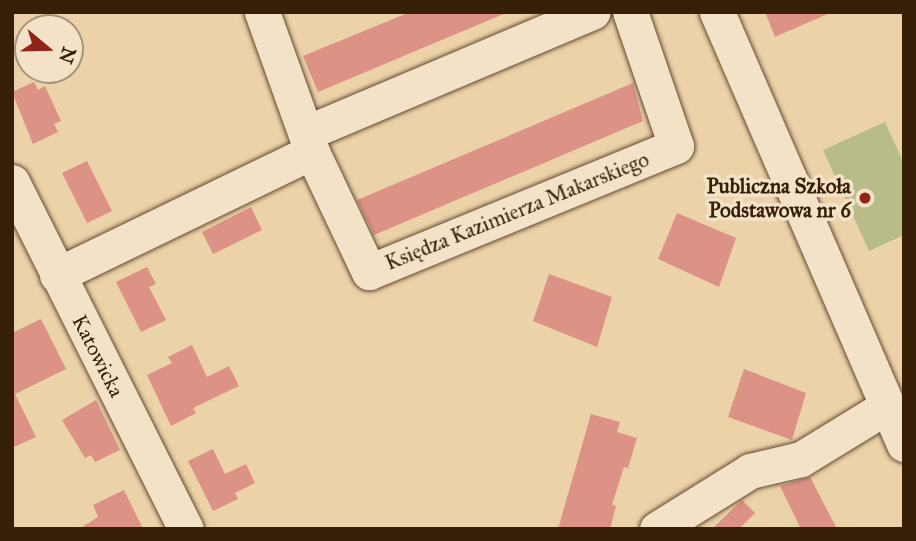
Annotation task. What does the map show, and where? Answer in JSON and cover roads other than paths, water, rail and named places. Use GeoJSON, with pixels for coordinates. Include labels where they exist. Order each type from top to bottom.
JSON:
{"type":"FeatureCollection","features":[{"type":"Feature","properties":{"kind":"street","name":"Księdza Kazimierza Makarskiego"},"geometry":{"type":"LineString","coordinates":[[262,12],[309,142],[369,272],[676,146],[630,12]]}},
{"type":"Feature","properties":{"kind":"street"},"geometry":{"type":"LineString","coordinates":[[57,275],[309,142],[593,12]]}},
{"type":"Feature","properties":{"kind":"street"},"geometry":{"type":"LineString","coordinates":[[717,12],[904,444]]}},
{"type":"Feature","properties":{"kind":"street","name":"Katowicka"},"geometry":{"type":"LineString","coordinates":[[12,181],[186,529]]}},
{"type":"Feature","properties":{"kind":"street"},"geometry":{"type":"LineString","coordinates":[[657,529],[750,471],[801,459],[886,407]]}},
{"type":"Feature","properties":{"kind":"place","name":"Publiczna Szkoła Podstawowa nr 6"},"geometry":{"type":"Point","coordinates":[865,198]}}]}
